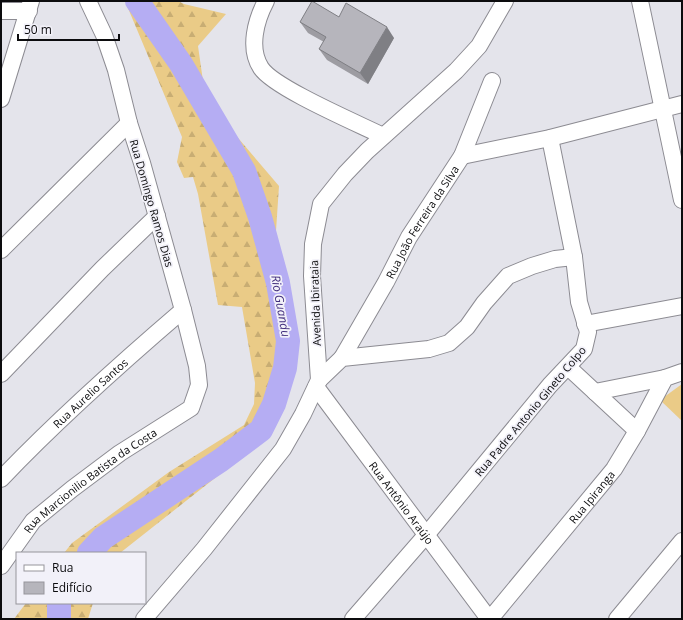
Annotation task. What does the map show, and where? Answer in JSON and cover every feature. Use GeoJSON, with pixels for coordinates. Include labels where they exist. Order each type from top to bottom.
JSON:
{"type":"FeatureCollection","features":[{"type":"Feature","properties":{"kind":"street","name":"Rua Domingo Ramos Dias"},"geometry":{"type":"LineString","coordinates":[[88,1],[104,35],[116,70],[129,123],[183,310],[199,385],[191,408]]}},
{"type":"Feature","properties":{"kind":"street"},"geometry":{"type":"LineString","coordinates":[[266,1],[258,16],[255,38],[256,54],[261,68],[278,83],[383,136]]}},
{"type":"Feature","properties":{"kind":"street","name":"Avenida Ibirataia"},"geometry":{"type":"LineString","coordinates":[[317,383],[312,276],[314,244],[321,204],[345,174],[383,136],[456,71],[479,46],[505,1]]}},
{"type":"Feature","properties":{"kind":"street"},"geometry":{"type":"LineString","coordinates":[[640,1],[682,200]]}},
{"type":"Feature","properties":{"kind":"street"},"geometry":{"type":"LineString","coordinates":[[1,11],[30,6],[1,99]]}},
{"type":"Feature","properties":{"kind":"street","name":"Rua João Ferreira da Silva"},"geometry":{"type":"LineString","coordinates":[[317,383],[342,358],[386,282],[409,237],[462,156],[492,81]]}},
{"type":"Feature","properties":{"kind":"street"},"geometry":{"type":"LineString","coordinates":[[462,156],[550,138],[682,104]]}},
{"type":"Feature","properties":{"kind":"street"},"geometry":{"type":"LineString","coordinates":[[1,250],[129,123]]}},
{"type":"Feature","properties":{"kind":"street","name":"Rua Padre Antonio Gineto Colpo"},"geometry":{"type":"LineString","coordinates":[[353,619],[427,534],[550,385],[584,349],[588,332],[579,302],[574,257],[550,138]]}},
{"type":"Feature","properties":{"kind":"street"},"geometry":{"type":"LineString","coordinates":[[1,374],[102,269],[157,216]]}},
{"type":"Feature","properties":{"kind":"street"},"geometry":{"type":"LineString","coordinates":[[342,358],[429,349],[449,343],[467,327],[484,303],[508,276],[555,259],[574,257]]}},
{"type":"Feature","properties":{"kind":"street"},"geometry":{"type":"LineString","coordinates":[[585,324],[682,306]]}},
{"type":"Feature","properties":{"kind":"street","name":"Rua Aurelio Santos"},"geometry":{"type":"LineString","coordinates":[[1,479],[44,434],[98,383],[183,310]]}},
{"type":"Feature","properties":{"kind":"street"},"geometry":{"type":"LineString","coordinates":[[568,367],[637,431]]}},
{"type":"Feature","properties":{"kind":"street"},"geometry":{"type":"LineString","coordinates":[[595,392],[665,378],[682,372]]}},
{"type":"Feature","properties":{"kind":"street","name":"Rua Ipiranga"},"geometry":{"type":"LineString","coordinates":[[489,619],[614,469],[637,431],[665,378]]}},
{"type":"Feature","properties":{"kind":"street"},"geometry":{"type":"LineString","coordinates":[[144,619],[204,549],[283,449],[317,383]]}},
{"type":"Feature","properties":{"kind":"street","name":"Rua Antônio Araújo"},"geometry":{"type":"LineString","coordinates":[[317,383],[489,619]]}},
{"type":"Feature","properties":{"kind":"street","name":"Rua Marcionilio Batista da Costa"},"geometry":{"type":"LineString","coordinates":[[1,566],[33,521],[72,488],[120,453],[191,408]]}},
{"type":"Feature","properties":{"kind":"street"},"geometry":{"type":"LineString","coordinates":[[617,619],[682,541]]}},
{"type":"Feature","properties":{"kind":"green space"},"geometry":{"type":"Polygon","coordinates":[[[125,1],[178,1],[184,4],[226,14],[198,46],[203,81],[233,132],[279,186],[275,246],[288,301],[294,350],[289,385],[267,437],[121,552],[65,552],[72,543],[169,472],[244,425],[254,404],[255,383],[242,307],[218,305],[198,194],[193,177],[184,178],[177,162],[182,137],[125,1]]]}},
{"type":"Feature","properties":{"kind":"green space"},"geometry":{"type":"Polygon","coordinates":[[[682,384],[682,421],[660,400],[682,384]]]}},
{"type":"Feature","properties":{"kind":"green space"},"geometry":{"type":"Polygon","coordinates":[[[25,604],[93,604],[88,619],[14,619],[25,604]]]}},
{"type":"Feature","properties":{"kind":"building"},"geometry":{"type":"Polygon","coordinates":[[[312,1],[339,17],[346,3],[387,27],[360,73],[319,49],[326,37],[300,22],[312,1]]]}},
{"type":"Feature","properties":{"kind":"waterway","name":"Rio Guandu"},"geometry":{"type":"LineString","coordinates":[[90,552],[103,538],[221,460],[261,430],[274,404],[285,368],[288,341],[278,283],[260,217],[244,171],[181,64],[137,1]]}},
{"type":"Feature","properties":{"kind":"waterway","name":"Rio Guandu"},"geometry":{"type":"LineString","coordinates":[[59,604],[59,619]]}}]}
